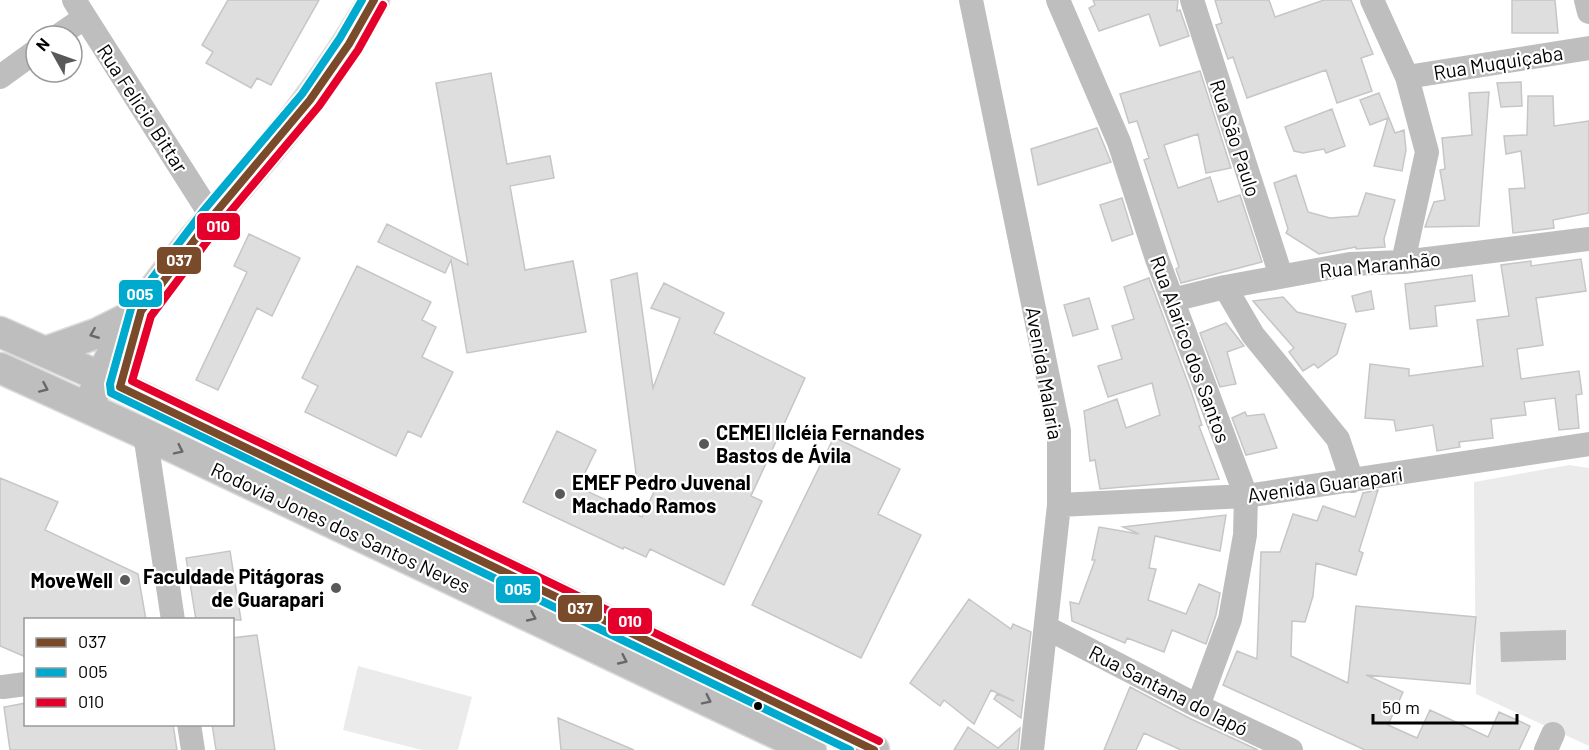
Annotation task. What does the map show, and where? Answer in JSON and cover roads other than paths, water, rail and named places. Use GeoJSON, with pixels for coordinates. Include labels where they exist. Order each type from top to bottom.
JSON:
{"type":"FeatureCollection","features":[{"type":"Feature","properties":{"kind":"main road"},"geometry":{"type":"LineString","coordinates":[[88,408],[110,382],[141,311],[212,217],[310,100],[349,44],[374,0]]}},
{"type":"Feature","properties":{"kind":"main road"},"geometry":{"type":"LineString","coordinates":[[45,352],[98,333],[141,311]]}},
{"type":"Feature","properties":{"kind":"main road","name":"Rodovia Jones dos Santos Neves"},"geometry":{"type":"LineString","coordinates":[[0,332],[110,382],[669,666],[811,750]]}},
{"type":"Feature","properties":{"kind":"main road","name":"Rodovia Jones dos Santos Neves"},"geometry":{"type":"LineString","coordinates":[[0,368],[669,666],[874,750]]}},
{"type":"Feature","properties":{"kind":"main road"},"geometry":{"type":"LineString","coordinates":[[110,382],[115,420]]}},
{"type":"Feature","properties":{"kind":"street","name":"Avenida Malaria"},"geometry":{"type":"LineString","coordinates":[[970,0],[1059,431],[1059,506],[1032,750]]}},
{"type":"Feature","properties":{"kind":"street","name":"Rua Alarico dos Santos"},"geometry":{"type":"LineString","coordinates":[[1058,0],[1119,142],[1172,300],[1246,496],[1245,535],[1230,619],[1198,706]]}},
{"type":"Feature","properties":{"kind":"street","name":"Rua São Paulo"},"geometry":{"type":"LineString","coordinates":[[1192,0],[1281,276]]}},
{"type":"Feature","properties":{"kind":"street"},"geometry":{"type":"LineString","coordinates":[[1372,0],[1407,77],[1427,152],[1403,262]]}},
{"type":"Feature","properties":{"kind":"street"},"geometry":{"type":"LineString","coordinates":[[1586,0],[1589,12]]}},
{"type":"Feature","properties":{"kind":"street","name":"Rua Felicio Bittar"},"geometry":{"type":"LineString","coordinates":[[79,9],[212,217]]}},
{"type":"Feature","properties":{"kind":"street"},"geometry":{"type":"LineString","coordinates":[[67,24],[79,9]]}},
{"type":"Feature","properties":{"kind":"street","name":"Rua Muquiçaba"},"geometry":{"type":"LineString","coordinates":[[1407,77],[1589,48]]}},
{"type":"Feature","properties":{"kind":"street"},"geometry":{"type":"LineString","coordinates":[[0,76],[24,59]]}},
{"type":"Feature","properties":{"kind":"street","name":"Rua Maranhão"},"geometry":{"type":"LineString","coordinates":[[1172,300],[1225,287],[1350,264],[1403,262],[1589,239]]}},
{"type":"Feature","properties":{"kind":"street"},"geometry":{"type":"LineString","coordinates":[[1225,287],[1253,335],[1338,439],[1352,481]]}},
{"type":"Feature","properties":{"kind":"street"},"geometry":{"type":"LineString","coordinates":[[145,434],[173,618]]}},
{"type":"Feature","properties":{"kind":"street","name":"Avenida Guarapari"},"geometry":{"type":"LineString","coordinates":[[1059,506],[1246,496],[1589,444]]}},
{"type":"Feature","properties":{"kind":"street","name":"Rua Santana do Iapó"},"geometry":{"type":"LineString","coordinates":[[1047,628],[1198,706],[1291,750]]}},
{"type":"Feature","properties":{"kind":"street"},"geometry":{"type":"LineString","coordinates":[[189,726],[193,750]]}},
{"type":"Feature","properties":{"kind":"place","name":"CEMEI Ilcléia Fernandes Bastos de Ávila"},"geometry":{"type":"Point","coordinates":[704,444]}},
{"type":"Feature","properties":{"kind":"place","name":"EMEF Pedro Juvenal Machado Ramos"},"geometry":{"type":"Point","coordinates":[560,494]}},
{"type":"Feature","properties":{"kind":"place","name":"MoveWell"},"geometry":{"type":"Point","coordinates":[125,580]}},
{"type":"Feature","properties":{"kind":"place","name":"Faculdade Pitágoras de Guarapari"},"geometry":{"type":"Point","coordinates":[336,588]}}]}
